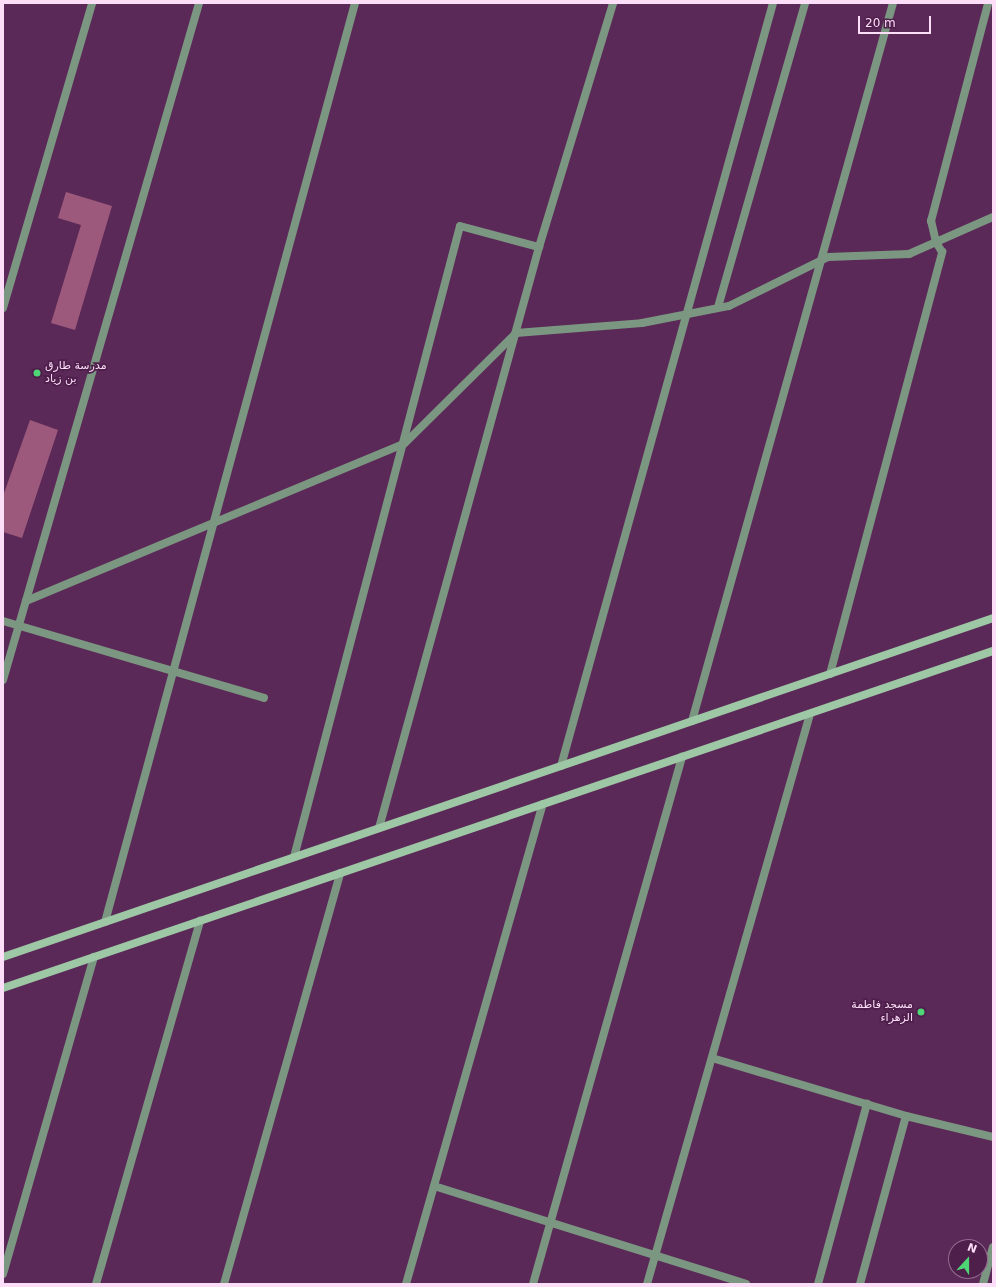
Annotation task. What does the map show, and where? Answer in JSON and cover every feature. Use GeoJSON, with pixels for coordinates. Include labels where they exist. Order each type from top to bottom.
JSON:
{"type":"FeatureCollection","features":[{"type":"Feature","properties":{"kind":"main road"},"geometry":{"type":"LineString","coordinates":[[3,957],[993,618]]}},
{"type":"Feature","properties":{"kind":"main road"},"geometry":{"type":"LineString","coordinates":[[3,988],[993,651]]}},
{"type":"Feature","properties":{"kind":"street"},"geometry":{"type":"LineString","coordinates":[[3,308],[92,3]]}},
{"type":"Feature","properties":{"kind":"street"},"geometry":{"type":"LineString","coordinates":[[3,680],[199,3]]}},
{"type":"Feature","properties":{"kind":"street"},"geometry":{"type":"LineString","coordinates":[[105,922],[355,3]]}},
{"type":"Feature","properties":{"kind":"street"},"geometry":{"type":"LineString","coordinates":[[379,828],[539,248],[613,3]]}},
{"type":"Feature","properties":{"kind":"street"},"geometry":{"type":"LineString","coordinates":[[561,766],[685,315],[773,3]]}},
{"type":"Feature","properties":{"kind":"street"},"geometry":{"type":"LineString","coordinates":[[718,308],[805,3]]}},
{"type":"Feature","properties":{"kind":"street"},"geometry":{"type":"LineString","coordinates":[[692,721],[893,3]]}},
{"type":"Feature","properties":{"kind":"street"},"geometry":{"type":"LineString","coordinates":[[830,674],[942,252],[936,242],[931,221],[988,3]]}},
{"type":"Feature","properties":{"kind":"street"},"geometry":{"type":"LineString","coordinates":[[26,601],[404,444],[516,333],[642,323],[729,306],[828,257],[909,254],[993,217]]}},
{"type":"Feature","properties":{"kind":"street"},"geometry":{"type":"LineString","coordinates":[[294,857],[404,444],[460,226],[539,248]]}},
{"type":"Feature","properties":{"kind":"street"},"geometry":{"type":"LineString","coordinates":[[3,621],[264,698]]}},
{"type":"Feature","properties":{"kind":"street"},"geometry":{"type":"LineString","coordinates":[[647,1284],[810,714]]}},
{"type":"Feature","properties":{"kind":"street"},"geometry":{"type":"LineString","coordinates":[[533,1284],[682,757]]}},
{"type":"Feature","properties":{"kind":"street"},"geometry":{"type":"LineString","coordinates":[[406,1284],[543,804]]}},
{"type":"Feature","properties":{"kind":"street"},"geometry":{"type":"LineString","coordinates":[[224,1284],[340,873]]}},
{"type":"Feature","properties":{"kind":"street"},"geometry":{"type":"LineString","coordinates":[[96,1284],[200,921]]}},
{"type":"Feature","properties":{"kind":"street"},"geometry":{"type":"LineString","coordinates":[[3,1274],[94,957]]}},
{"type":"Feature","properties":{"kind":"street"},"geometry":{"type":"LineString","coordinates":[[712,1058],[906,1116],[993,1137]]}},
{"type":"Feature","properties":{"kind":"street"},"geometry":{"type":"LineString","coordinates":[[818,1284],[867,1104]]}},
{"type":"Feature","properties":{"kind":"street"},"geometry":{"type":"LineString","coordinates":[[860,1284],[906,1116]]}},
{"type":"Feature","properties":{"kind":"street"},"geometry":{"type":"LineString","coordinates":[[434,1186],[655,1254],[746,1284]]}},
{"type":"Feature","properties":{"kind":"street"},"geometry":{"type":"LineString","coordinates":[[983,1284],[993,1247]]}},
{"type":"Feature","properties":{"kind":"building"},"geometry":{"type":"Polygon","coordinates":[[[66,192],[112,206],[75,330],[51,323],[81,225],[58,218],[66,192]]]}},
{"type":"Feature","properties":{"kind":"building"},"geometry":{"type":"Polygon","coordinates":[[[30,420],[58,430],[22,538],[3,532],[3,496],[30,420]]]}},
{"type":"Feature","properties":{"kind":"place","name":"مدرسة طارق بن زياد"},"geometry":{"type":"Point","coordinates":[37,373]}},
{"type":"Feature","properties":{"kind":"place","name":"مسجد فاطمة الزهراء"},"geometry":{"type":"Point","coordinates":[921,1012]}}]}
